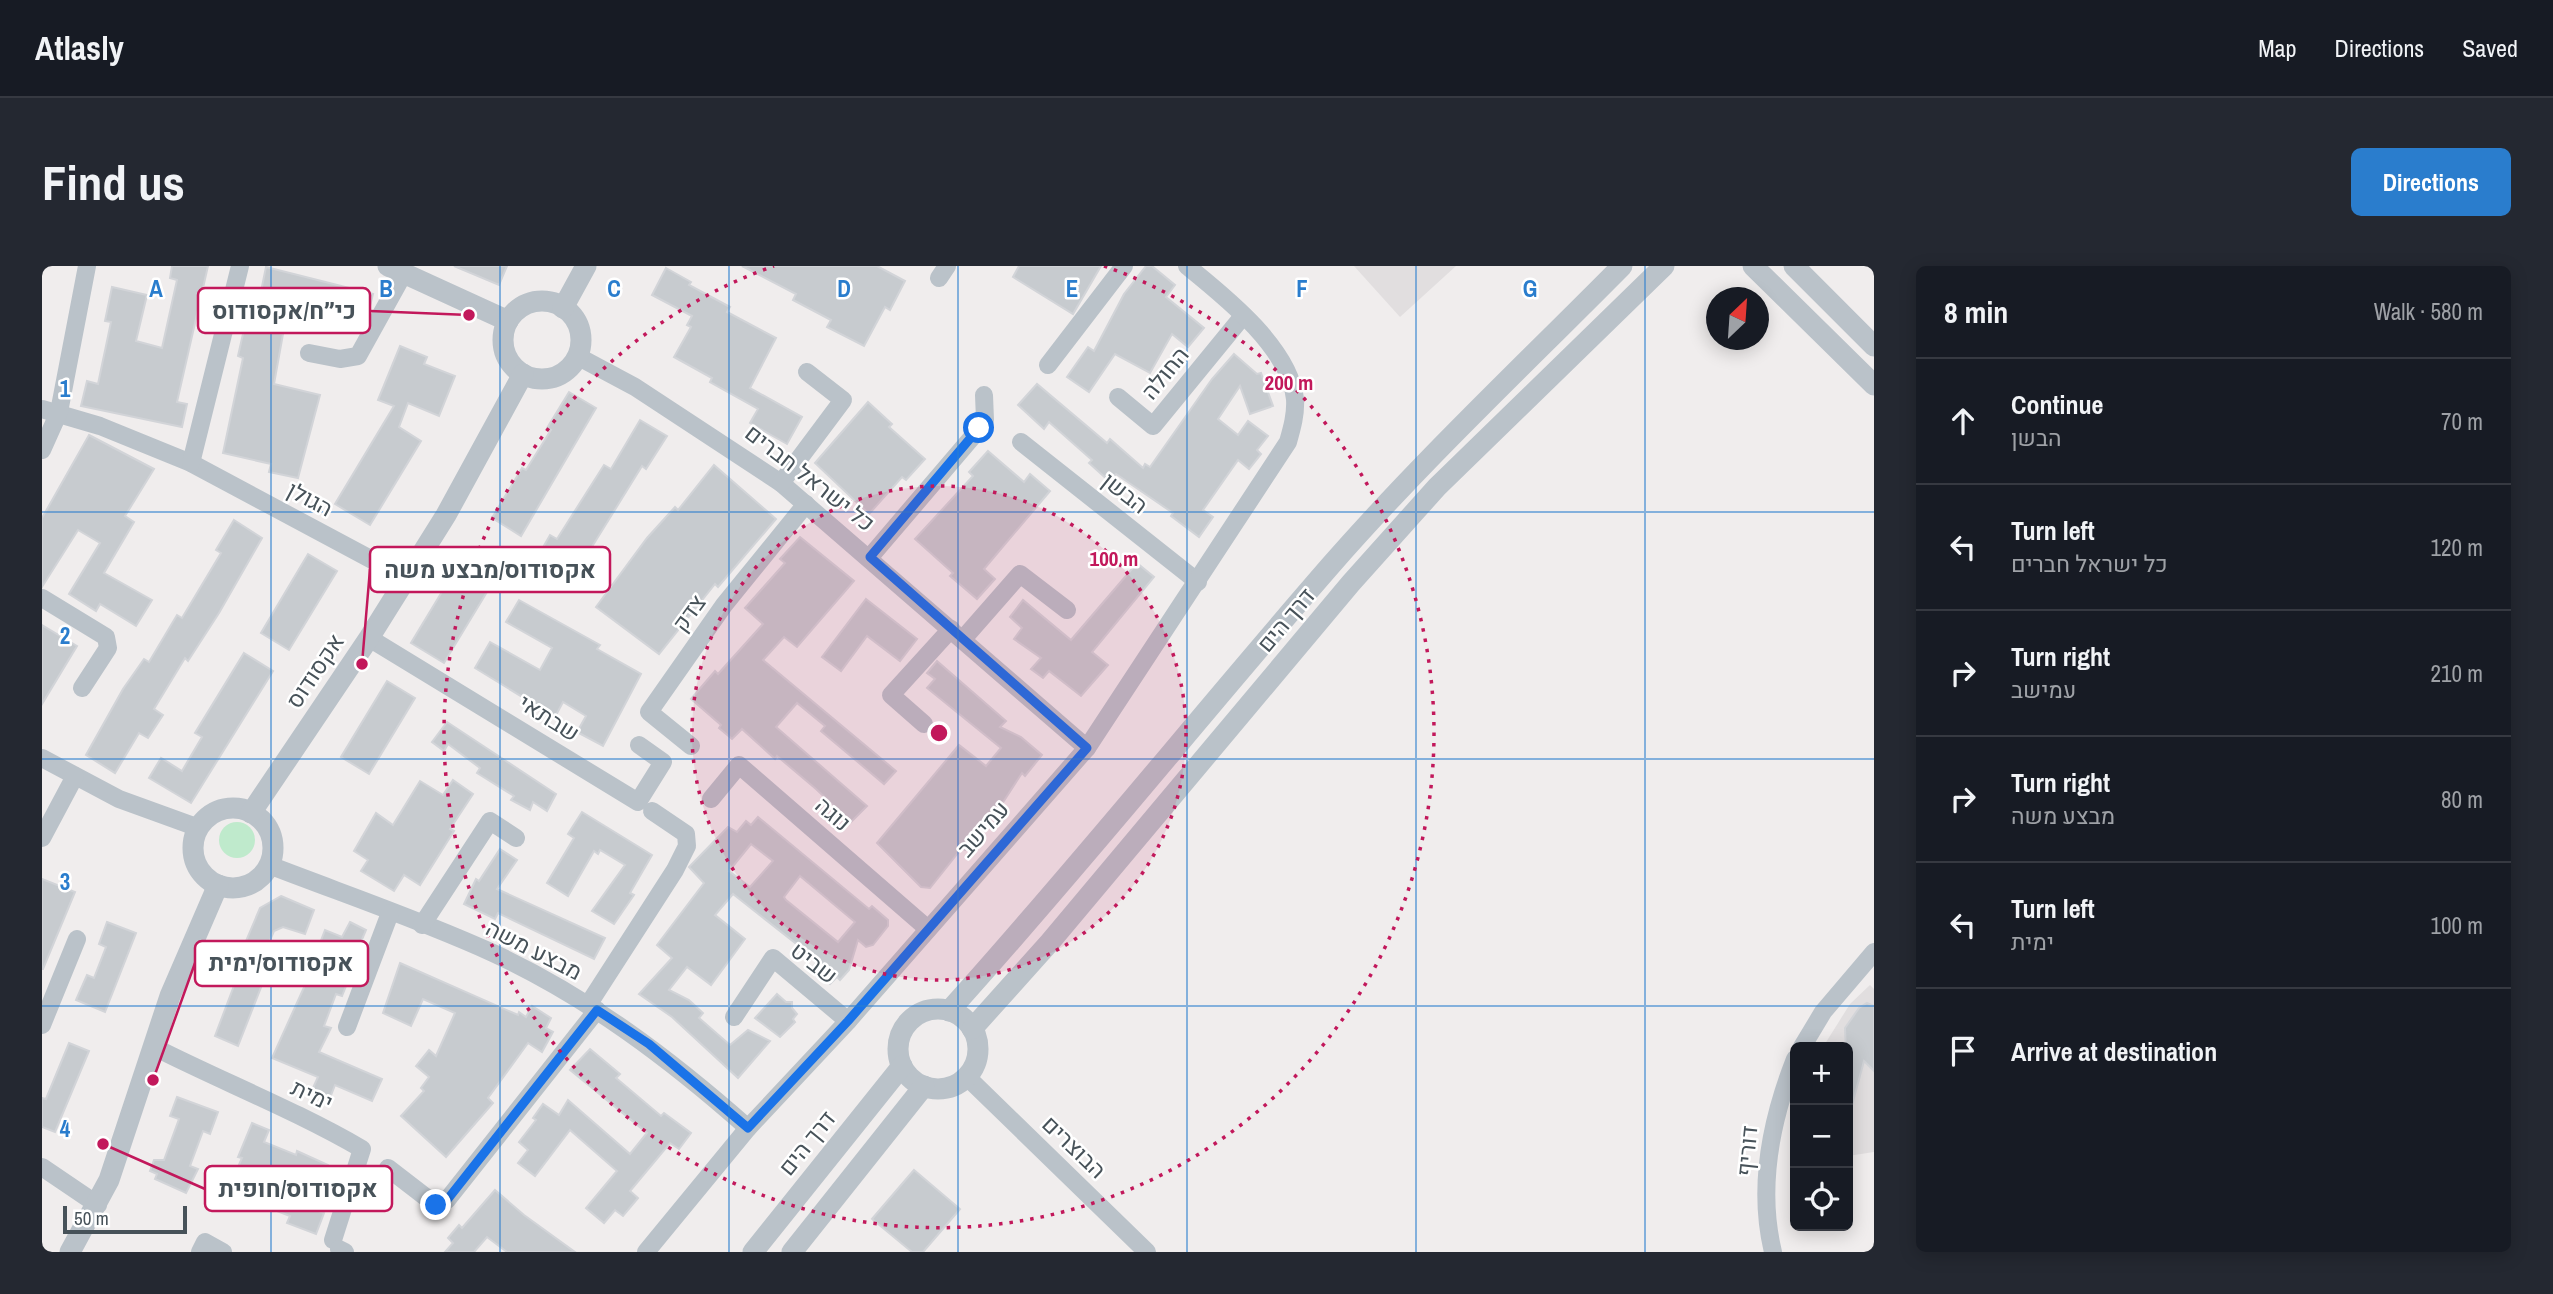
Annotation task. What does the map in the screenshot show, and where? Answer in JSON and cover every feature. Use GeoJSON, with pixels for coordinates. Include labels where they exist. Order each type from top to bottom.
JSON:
{"type":"FeatureCollection","features":[{"type":"Feature","properties":{"kind":"street"},"geometry":{"type":"LineString","coordinates":[[42,450],[87,266]]}},
{"type":"Feature","properties":{"kind":"street"},"geometry":{"type":"LineString","coordinates":[[191,463],[240,266]]}},
{"type":"Feature","properties":{"kind":"street"},"geometry":{"type":"LineString","coordinates":[[563,308],[586,266]]}},
{"type":"Feature","properties":{"kind":"street"},"geometry":{"type":"LineString","coordinates":[[1048,365],[1124,266]]}},
{"type":"Feature","properties":{"kind":"street"},"geometry":{"type":"LineString","coordinates":[[1187,266],[1228,299],[1243,316]]}},
{"type":"Feature","properties":{"kind":"street","name":"דרך הים"},"geometry":{"type":"LineString","coordinates":[[949,1011],[1028,923],[1331,565],[1417,471],[1622,266]]}},
{"type":"Feature","properties":{"kind":"street","name":"דרך הים"},"geometry":{"type":"LineString","coordinates":[[972,1029],[1050,942],[1351,583],[1428,497],[1664,266]]}},
{"type":"Feature","properties":{"kind":"street"},"geometry":{"type":"LineString","coordinates":[[1753,266],[1874,385]]}},
{"type":"Feature","properties":{"kind":"street"},"geometry":{"type":"LineString","coordinates":[[1794,266],[1874,346]]}},
{"type":"Feature","properties":{"kind":"street"},"geometry":{"type":"LineString","coordinates":[[310,353],[340,359],[358,356],[396,270],[508,321]]}},
{"type":"Feature","properties":{"kind":"street"},"geometry":{"type":"LineString","coordinates":[[539,302],[563,308],[577,324],[580,346],[578,356],[560,375],[548,379],[523,374],[514,368],[504,351],[504,330],[508,321],[527,304],[539,302]]}},
{"type":"Feature","properties":{"kind":"street","name":"החולה"},"geometry":{"type":"LineString","coordinates":[[1118,397],[1153,426],[1243,316]]}},
{"type":"Feature","properties":{"kind":"street","name":"עמישב"},"geometry":{"type":"LineString","coordinates":[[646,1252],[748,1128],[848,1021],[1087,748],[1288,442],[1294,421],[1295,398],[1287,372],[1268,343],[1243,316]]}},
{"type":"Feature","properties":{"kind":"street","name":"כל ישראל חברים"},"geometry":{"type":"LineString","coordinates":[[578,356],[635,387],[781,483],[870,557],[1087,748]]}},
{"type":"Feature","properties":{"kind":"street"},"geometry":{"type":"LineString","coordinates":[[781,483],[843,400],[807,372]]}},
{"type":"Feature","properties":{"kind":"street","name":"אקסודוס"},"geometry":{"type":"LineString","coordinates":[[251,813],[369,638],[446,515],[523,374]]}},
{"type":"Feature","properties":{"kind":"street"},"geometry":{"type":"LineString","coordinates":[[870,557],[985,420],[984,395]]}},
{"type":"Feature","properties":{"kind":"street","name":"הגולן"},"geometry":{"type":"LineString","coordinates":[[51,410],[191,463],[406,578]]}},
{"type":"Feature","properties":{"kind":"street","name":"הבשן"},"geometry":{"type":"LineString","coordinates":[[1021,442],[1198,582]]}},
{"type":"Feature","properties":{"kind":"street","name":"צדק"},"geometry":{"type":"LineString","coordinates":[[691,746],[649,712],[724,605],[806,504]]}},
{"type":"Feature","properties":{"kind":"street"},"geometry":{"type":"LineString","coordinates":[[924,724],[891,695],[1020,574],[1067,610]]}},
{"type":"Feature","properties":{"kind":"street"},"geometry":{"type":"LineString","coordinates":[[42,598],[106,637],[108,648],[82,688]]}},
{"type":"Feature","properties":{"kind":"street","name":"שבתאי"},"geometry":{"type":"LineString","coordinates":[[369,638],[638,802],[663,762],[639,745]]}},
{"type":"Feature","properties":{"kind":"street"},"geometry":{"type":"LineString","coordinates":[[42,758],[119,799],[199,828]]}},
{"type":"Feature","properties":{"kind":"street","name":"נוגה"},"geometry":{"type":"LineString","coordinates":[[711,799],[739,765],[928,929]]}},
{"type":"Feature","properties":{"kind":"street"},"geometry":{"type":"LineString","coordinates":[[42,838],[75,776]]}},
{"type":"Feature","properties":{"kind":"street"},"geometry":{"type":"LineString","coordinates":[[228,809],[251,813],[268,830],[272,841],[270,865],[264,874],[247,885],[237,888],[218,885],[200,870],[195,860],[193,849],[199,828],[207,818],[228,809]]}},
{"type":"Feature","properties":{"kind":"street"},"geometry":{"type":"LineString","coordinates":[[388,1168],[436,1205],[447,1200],[592,1007],[687,846],[686,834],[652,811]]}},
{"type":"Feature","properties":{"kind":"street"},"geometry":{"type":"LineString","coordinates":[[422,925],[490,821],[516,838]]}},
{"type":"Feature","properties":{"kind":"street","name":"מבצע משה"},"geometry":{"type":"LineString","coordinates":[[270,865],[494,954],[592,1007],[649,1044],[748,1128]]}},
{"type":"Feature","properties":{"kind":"street"},"geometry":{"type":"LineString","coordinates":[[70,1252],[98,1205],[175,985],[218,885]]}},
{"type":"Feature","properties":{"kind":"street"},"geometry":{"type":"LineString","coordinates":[[347,1027],[390,913]]}},
{"type":"Feature","properties":{"kind":"street"},"geometry":{"type":"LineString","coordinates":[[42,1024],[77,939]]}},
{"type":"Feature","properties":{"kind":"street"},"geometry":{"type":"LineString","coordinates":[[1805,1042],[1822,1012],[1874,952]]}},
{"type":"Feature","properties":{"kind":"street","name":"שביט"},"geometry":{"type":"LineString","coordinates":[[734,1017],[773,958],[848,1021]]}},
{"type":"Feature","properties":{"kind":"street"},"geometry":{"type":"LineString","coordinates":[[931,1009],[949,1011],[965,1019],[972,1029],[978,1055],[967,1076],[951,1087],[924,1086],[910,1077],[902,1066],[898,1053],[899,1039],[907,1023],[931,1009]]}},
{"type":"Feature","properties":{"kind":"street","name":"ימית"},"geometry":{"type":"LineString","coordinates":[[154,1047],[241,1091],[311,1119],[362,1149],[339,1247]]}},
{"type":"Feature","properties":{"kind":"street","name":"דרך הים"},"geometry":{"type":"LineString","coordinates":[[753,1252],[902,1066]]}},
{"type":"Feature","properties":{"kind":"street","name":"דוריף"},"geometry":{"type":"LineString","coordinates":[[1773,1252],[1767,1204],[1770,1138],[1779,1100],[1790,1072]]}},
{"type":"Feature","properties":{"kind":"street","name":"הבוצרים"},"geometry":{"type":"LineString","coordinates":[[967,1076],[1147,1252]]}},
{"type":"Feature","properties":{"kind":"street"},"geometry":{"type":"LineString","coordinates":[[792,1252],[924,1086]]}},
{"type":"Feature","properties":{"kind":"street"},"geometry":{"type":"LineString","coordinates":[[42,1167],[98,1205]]}},
{"type":"Feature","properties":{"kind":"street"},"geometry":{"type":"LineString","coordinates":[[200,1252],[205,1242],[223,1252]]}},
{"type":"Feature","properties":{"kind":"shaded area"},"geometry":{"type":"Polygon","coordinates":[[[1354,266],[1456,266],[1400,317],[1354,266]]]}},
{"type":"Feature","properties":{"kind":"shaded area"},"geometry":{"type":"Polygon","coordinates":[[[1870,985],[1874,989],[1874,1152],[1853,1155],[1853,1042],[1826,1042],[1850,1004],[1870,985]]]}},
{"type":"Feature","properties":{"kind":"green space"},"geometry":{"type":"Polygon","coordinates":[[[237,822],[250,827],[255,840],[250,853],[237,858],[224,853],[219,840],[224,827],[237,822]]]}},
{"type":"Feature","properties":{"kind":"building"},"geometry":{"type":"Polygon","coordinates":[[[172,266],[208,266],[177,402],[187,404],[182,427],[81,406],[87,381],[98,384],[111,322],[105,321],[112,287],[147,295],[136,341],[162,348],[177,280],[170,278],[172,266]]]}},
{"type":"Feature","properties":{"kind":"building"},"geometry":{"type":"Polygon","coordinates":[[[454,266],[507,266],[499,285],[454,266]]]}},
{"type":"Feature","properties":{"kind":"building"},"geometry":{"type":"Polygon","coordinates":[[[742,266],[877,266],[905,281],[890,310],[885,307],[864,346],[827,327],[831,320],[793,300],[796,294],[742,266]]]}},
{"type":"Feature","properties":{"kind":"building"},"geometry":{"type":"Polygon","coordinates":[[[1019,266],[1101,266],[1073,314],[1013,277],[1019,266]]]}},
{"type":"Feature","properties":{"kind":"building"},"geometry":{"type":"Polygon","coordinates":[[[1146,266],[1152,266],[1175,285],[1166,297],[1204,328],[1188,347],[1172,334],[1150,373],[1115,354],[1089,392],[1067,377],[1088,347],[1094,351],[1124,294],[1146,266]]]}},
{"type":"Feature","properties":{"kind":"building"},"geometry":{"type":"Polygon","coordinates":[[[266,267],[373,294],[368,314],[364,321],[290,301],[288,307],[259,301],[266,267]]]}},
{"type":"Feature","properties":{"kind":"building"},"geometry":{"type":"Polygon","coordinates":[[[666,268],[691,282],[689,285],[730,307],[727,312],[776,338],[750,388],[802,417],[787,444],[750,423],[758,409],[710,382],[712,378],[674,357],[691,327],[687,325],[692,316],[652,295],[666,268]]]}},
{"type":"Feature","properties":{"kind":"building"},"geometry":{"type":"Polygon","coordinates":[[[245,325],[283,334],[274,384],[320,395],[298,478],[269,472],[271,464],[223,453],[243,358],[238,356],[245,325]]]}},
{"type":"Feature","properties":{"kind":"building"},"geometry":{"type":"Polygon","coordinates":[[[400,346],[427,357],[424,364],[455,376],[439,416],[408,403],[399,427],[421,441],[370,525],[335,504],[394,406],[378,400],[400,346]]]}},
{"type":"Feature","properties":{"kind":"building"},"geometry":{"type":"Polygon","coordinates":[[[1234,354],[1257,374],[1261,373],[1273,406],[1250,414],[1240,386],[1218,419],[1238,435],[1248,421],[1268,436],[1257,450],[1261,454],[1249,469],[1238,460],[1203,510],[1213,517],[1199,537],[1171,516],[1173,513],[1116,474],[1109,481],[1089,463],[1092,460],[1049,422],[1044,429],[1018,405],[1037,384],[1107,443],[1110,439],[1143,468],[1145,464],[1150,467],[1212,379],[1234,354]]]}},
{"type":"Feature","properties":{"kind":"building"},"geometry":{"type":"Polygon","coordinates":[[[569,392],[596,408],[521,536],[492,518],[522,468],[526,470],[551,430],[547,428],[569,392]]]}},
{"type":"Feature","properties":{"kind":"building"},"geometry":{"type":"Polygon","coordinates":[[[868,402],[892,424],[889,427],[925,459],[906,480],[902,477],[869,514],[815,463],[868,402]]]}},
{"type":"Feature","properties":{"kind":"building"},"geometry":{"type":"Polygon","coordinates":[[[640,420],[667,436],[646,469],[642,466],[572,579],[537,558],[550,535],[557,539],[604,465],[611,469],[640,420]]]}},
{"type":"Feature","properties":{"kind":"building"},"geometry":{"type":"Polygon","coordinates":[[[89,435],[154,469],[125,516],[134,522],[104,573],[152,600],[136,626],[100,604],[96,611],[69,594],[100,543],[78,530],[42,587],[42,518],[89,435]]]}},
{"type":"Feature","properties":{"kind":"building"},"geometry":{"type":"Polygon","coordinates":[[[988,451],[1024,482],[1030,474],[1050,491],[984,569],[995,579],[977,599],[950,576],[953,573],[915,539],[973,476],[969,472],[988,451]]]}},
{"type":"Feature","properties":{"kind":"building"},"geometry":{"type":"Polygon","coordinates":[[[714,465],[776,519],[718,587],[715,584],[659,654],[596,607],[647,538],[675,507],[678,510],[714,465]]]}},
{"type":"Feature","properties":{"kind":"building"},"geometry":{"type":"Polygon","coordinates":[[[234,520],[262,538],[219,613],[188,661],[185,658],[154,709],[163,715],[148,738],[139,733],[115,773],[86,755],[123,689],[144,659],[149,662],[177,615],[182,618],[221,553],[216,550],[234,520]]]}},
{"type":"Feature","properties":{"kind":"building"},"geometry":{"type":"Polygon","coordinates":[[[800,537],[854,581],[797,647],[784,637],[763,660],[896,771],[884,784],[821,731],[825,726],[797,703],[776,727],[867,806],[851,822],[816,789],[777,756],[775,759],[742,729],[732,739],[719,728],[721,725],[691,699],[715,671],[718,674],[763,624],[745,608],[785,563],[780,559],[800,537]]]}},
{"type":"Feature","properties":{"kind":"building"},"geometry":{"type":"Polygon","coordinates":[[[308,554],[337,571],[289,650],[261,633],[308,554]]]}},
{"type":"Feature","properties":{"kind":"building"},"geometry":{"type":"Polygon","coordinates":[[[463,557],[496,577],[444,663],[411,643],[463,557]]]}},
{"type":"Feature","properties":{"kind":"building"},"geometry":{"type":"Polygon","coordinates":[[[1137,563],[1154,577],[1092,652],[1108,665],[1081,696],[1049,671],[1043,678],[1031,669],[1041,658],[1014,639],[1022,628],[1010,617],[1023,600],[1071,640],[1137,563]]]}},
{"type":"Feature","properties":{"kind":"building"},"geometry":{"type":"Polygon","coordinates":[[[866,599],[917,639],[900,661],[867,636],[841,671],[822,657],[866,599]]]}},
{"type":"Feature","properties":{"kind":"building"},"geometry":{"type":"Polygon","coordinates":[[[519,600],[600,645],[597,649],[641,674],[603,746],[577,732],[586,716],[563,702],[555,717],[475,668],[490,642],[540,670],[552,648],[506,622],[519,600]]]}},
{"type":"Feature","properties":{"kind":"building"},"geometry":{"type":"Polygon","coordinates":[[[42,625],[77,646],[42,704],[42,625]]]}},
{"type":"Feature","properties":{"kind":"building"},"geometry":{"type":"Polygon","coordinates":[[[244,653],[273,671],[191,803],[149,778],[161,758],[182,771],[202,737],[195,733],[244,653]]]}},
{"type":"Feature","properties":{"kind":"building"},"geometry":{"type":"Polygon","coordinates":[[[937,661],[1006,721],[1000,727],[1021,737],[1042,755],[1025,776],[1022,773],[998,810],[979,825],[979,832],[965,850],[962,848],[930,888],[921,887],[877,843],[959,745],[986,766],[1001,748],[927,688],[935,679],[927,673],[937,661]]]}},
{"type":"Feature","properties":{"kind":"building"},"geometry":{"type":"Polygon","coordinates":[[[387,681],[415,698],[369,774],[341,757],[387,681]]]}},
{"type":"Feature","properties":{"kind":"building"},"geometry":{"type":"Polygon","coordinates":[[[447,722],[556,794],[547,811],[533,802],[530,810],[511,800],[514,796],[477,773],[480,768],[448,744],[444,751],[432,742],[447,722]]]}},
{"type":"Feature","properties":{"kind":"building"},"geometry":{"type":"Polygon","coordinates":[[[453,780],[473,794],[450,829],[454,831],[420,885],[404,875],[394,891],[361,871],[368,860],[354,851],[376,813],[393,825],[420,781],[443,795],[453,780]]]}},
{"type":"Feature","properties":{"kind":"building"},"geometry":{"type":"Polygon","coordinates":[[[582,812],[652,855],[630,893],[634,895],[614,924],[592,911],[625,865],[600,850],[598,854],[594,851],[568,896],[547,883],[574,838],[568,834],[582,812]]]}},
{"type":"Feature","properties":{"kind":"building"},"geometry":{"type":"Polygon","coordinates":[[[758,817],[869,909],[872,906],[888,920],[888,926],[873,945],[866,947],[858,940],[849,970],[840,980],[837,977],[830,984],[812,968],[818,961],[733,894],[715,915],[745,939],[711,985],[687,967],[669,990],[689,1000],[703,1013],[699,1018],[730,1045],[748,1030],[770,1041],[738,1078],[672,1017],[639,994],[672,958],[657,945],[704,883],[689,867],[728,827],[737,832],[746,821],[751,825],[758,817]],[[751,844],[729,871],[750,887],[773,861],[751,844]],[[800,876],[784,897],[838,942],[855,922],[800,876]]]}},
{"type":"Feature","properties":{"kind":"building"},"geometry":{"type":"Polygon","coordinates":[[[500,849],[517,860],[497,889],[605,938],[594,959],[498,913],[495,919],[464,904],[476,879],[479,881],[500,849]]]}},
{"type":"Feature","properties":{"kind":"building"},"geometry":{"type":"Polygon","coordinates":[[[42,879],[75,892],[43,969],[42,969],[42,879]]]}},
{"type":"Feature","properties":{"kind":"building"},"geometry":{"type":"Polygon","coordinates":[[[281,896],[314,910],[305,934],[283,927],[274,931],[258,968],[267,972],[238,1046],[215,1036],[235,983],[223,977],[232,957],[238,960],[260,908],[281,896]]]}},
{"type":"Feature","properties":{"kind":"building"},"geometry":{"type":"Polygon","coordinates":[[[107,922],[136,933],[105,1012],[76,1000],[87,975],[94,978],[106,947],[99,944],[107,922]]]}},
{"type":"Feature","properties":{"kind":"building"},"geometry":{"type":"Polygon","coordinates":[[[350,922],[366,930],[347,975],[350,976],[342,996],[336,994],[324,1026],[331,1028],[319,1052],[382,1079],[372,1101],[335,1085],[330,1098],[312,1090],[318,1077],[272,1058],[320,952],[317,951],[325,930],[342,937],[350,922]]]}},
{"type":"Feature","properties":{"kind":"building"},"geometry":{"type":"Polygon","coordinates":[[[400,963],[518,1015],[519,1012],[526,1017],[532,1006],[551,1018],[546,1028],[553,1032],[542,1052],[528,1043],[488,1098],[493,1103],[446,1157],[401,1116],[424,1091],[421,1088],[429,1077],[416,1066],[429,1050],[436,1056],[455,1013],[423,999],[411,1026],[383,1013],[400,963]]]}},
{"type":"Feature","properties":{"kind":"building"},"geometry":{"type":"Polygon","coordinates":[[[777,994],[786,1002],[792,1002],[792,1008],[797,1014],[793,1019],[795,1022],[780,1037],[755,1018],[777,994]]]}},
{"type":"Feature","properties":{"kind":"building"},"geometry":{"type":"Polygon","coordinates":[[[1867,1003],[1874,1006],[1874,1071],[1864,1061],[1853,1101],[1853,1042],[1846,1042],[1845,1028],[1859,1008],[1867,1003]]]}},
{"type":"Feature","properties":{"kind":"building"},"geometry":{"type":"Polygon","coordinates":[[[69,1043],[89,1051],[55,1132],[42,1127],[42,1098],[46,1099],[69,1043]]]}},
{"type":"Feature","properties":{"kind":"building"},"geometry":{"type":"Polygon","coordinates":[[[590,1049],[620,1074],[616,1078],[661,1116],[664,1113],[691,1133],[679,1149],[670,1143],[630,1191],[638,1198],[623,1216],[615,1210],[604,1223],[586,1208],[617,1171],[570,1130],[535,1176],[518,1163],[528,1150],[519,1142],[536,1120],[533,1118],[543,1104],[559,1115],[568,1100],[630,1154],[647,1133],[570,1070],[590,1049]]]}},
{"type":"Feature","properties":{"kind":"building"},"geometry":{"type":"Polygon","coordinates":[[[177,1097],[218,1112],[210,1134],[203,1131],[190,1166],[198,1169],[186,1193],[155,1179],[157,1174],[150,1171],[154,1160],[164,1160],[179,1119],[170,1116],[177,1097]]]}},
{"type":"Feature","properties":{"kind":"building"},"geometry":{"type":"Polygon","coordinates":[[[252,1123],[269,1130],[264,1142],[296,1155],[297,1151],[328,1165],[312,1209],[324,1213],[316,1234],[287,1223],[290,1216],[227,1192],[242,1158],[238,1157],[252,1123]]]}},
{"type":"Feature","properties":{"kind":"building"},"geometry":{"type":"Polygon","coordinates":[[[914,1170],[960,1209],[923,1252],[912,1252],[872,1219],[914,1170]]]}},
{"type":"Feature","properties":{"kind":"building"},"geometry":{"type":"Polygon","coordinates":[[[495,1190],[575,1252],[507,1252],[487,1237],[474,1252],[445,1252],[453,1243],[448,1238],[459,1225],[462,1228],[495,1190]]]}},
{"type":"Feature","properties":{"kind":"place","name":"כי״ח/אקסודוס"},"geometry":{"type":"Point","coordinates":[469,315]}},
{"type":"Feature","properties":{"kind":"place","name":"אקסודוס/מבצע משה"},"geometry":{"type":"Point","coordinates":[362,664]}},
{"type":"Feature","properties":{"kind":"place","name":"אקסודוס/ימית"},"geometry":{"type":"Point","coordinates":[153,1080]}},
{"type":"Feature","properties":{"kind":"place","name":"אקסודוס/חופית"},"geometry":{"type":"Point","coordinates":[103,1144]}},
{"type":"Feature","properties":{"kind":"route"},"geometry":{"type":"LineString","coordinates":[[436,1205],[447,1200],[597,1010],[649,1044],[748,1128],[848,1021],[1087,748],[870,557],[979,428]]}}]}
